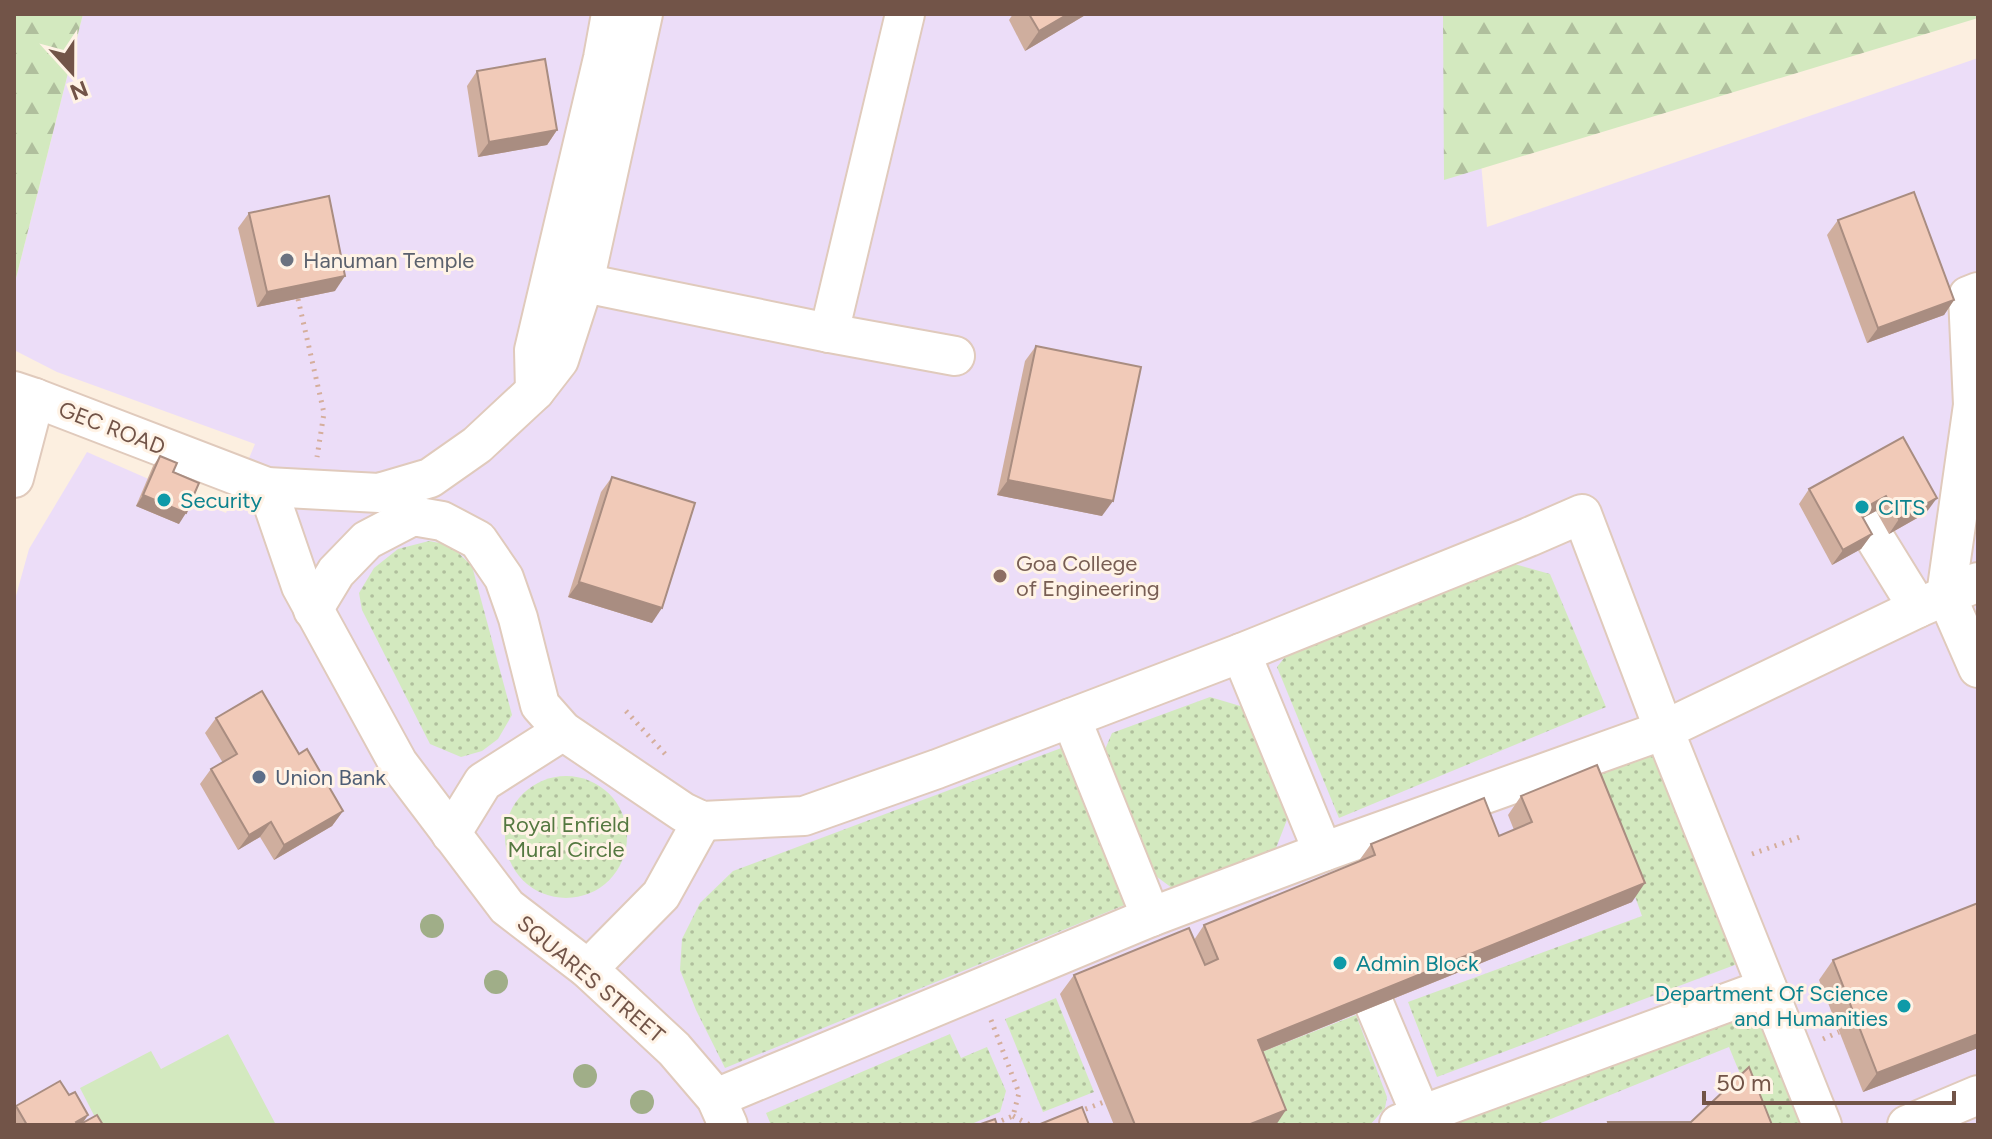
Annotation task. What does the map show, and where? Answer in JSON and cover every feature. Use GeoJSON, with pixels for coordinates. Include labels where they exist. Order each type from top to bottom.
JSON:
{"type":"FeatureCollection","features":[{"type":"Feature","properties":{"kind":"lane"},"geometry":{"type":"LineString","coordinates":[[535,391],[534,350],[611,14]]}},
{"type":"Feature","properties":{"kind":"lane","name":"GEC ROAD"},"geometry":{"type":"LineString","coordinates":[[14,478],[24,394],[267,487],[379,493],[430,478],[477,445],[535,391],[559,360],[584,283],[643,14]]}},
{"type":"Feature","properties":{"kind":"lane"},"geometry":{"type":"LineString","coordinates":[[829,333],[905,14]]}},
{"type":"Feature","properties":{"kind":"lane"},"geometry":{"type":"LineString","coordinates":[[584,283],[955,356]]}},
{"type":"Feature","properties":{"kind":"lane"},"geometry":{"type":"LineString","coordinates":[[1948,595],[1973,405],[1968,296],[1978,292]]}},
{"type":"Feature","properties":{"kind":"lane","name":"SQUARES STREET"},"geometry":{"type":"LineString","coordinates":[[267,487],[301,586],[398,763],[507,907],[588,969],[674,1049],[722,1112]]}},
{"type":"Feature","properties":{"kind":"lane"},"geometry":{"type":"LineString","coordinates":[[313,610],[336,572],[367,540],[413,516],[442,521],[478,540],[504,578],[518,618],[540,705],[563,731],[683,812],[702,821],[804,816],[937,769],[1241,653],[1582,514],[1664,730],[1822,1125]]}},
{"type":"Feature","properties":{"kind":"lane"},"geometry":{"type":"LineString","coordinates":[[1868,527],[1948,595],[1978,668]]}},
{"type":"Feature","properties":{"kind":"lane"},"geometry":{"type":"LineString","coordinates":[[722,1112],[979,989],[1151,917],[1664,730],[1948,595]]}},
{"type":"Feature","properties":{"kind":"lane"},"geometry":{"type":"LineString","coordinates":[[1241,653],[1323,852]]}},
{"type":"Feature","properties":{"kind":"lane"},"geometry":{"type":"LineString","coordinates":[[1071,718],[1151,917]]}},
{"type":"Feature","properties":{"kind":"lane"},"geometry":{"type":"LineString","coordinates":[[451,834],[483,782],[563,731]]}},
{"type":"Feature","properties":{"kind":"lane"},"geometry":{"type":"LineString","coordinates":[[588,969],[661,895],[702,821]]}},
{"type":"Feature","properties":{"kind":"lane"},"geometry":{"type":"LineString","coordinates":[[1375,1006],[1408,1120],[1767,988]]}},
{"type":"Feature","properties":{"kind":"lane"},"geometry":{"type":"LineString","coordinates":[[1907,1125],[1978,1095]]}},
{"type":"Feature","properties":{"kind":"path"},"geometry":{"type":"LineString","coordinates":[[298,299],[324,413],[312,490]]}},
{"type":"Feature","properties":{"kind":"path"},"geometry":{"type":"LineString","coordinates":[[1718,866],[1800,837]]}},
{"type":"Feature","properties":{"kind":"path"},"geometry":{"type":"LineString","coordinates":[[979,989],[1019,1093],[1013,1116]]}},
{"type":"Feature","properties":{"kind":"path"},"geometry":{"type":"LineString","coordinates":[[1070,1116],[1104,1102]]}},
{"type":"Feature","properties":{"kind":"path"},"geometry":{"type":"LineString","coordinates":[[991,1125],[1013,1116]]}},
{"type":"Feature","properties":{"kind":"path"},"geometry":{"type":"LineString","coordinates":[[1013,1116],[1030,1125]]}},
{"type":"Feature","properties":{"kind":"shaded area","name":"Goa College of Engineering"},"geometry":{"type":"Polygon","coordinates":[[[83,14],[1467,14],[1487,227],[1978,58],[1978,1125],[14,1125],[14,603],[29,549],[87,452],[226,513],[255,444],[57,372],[14,350],[14,286],[83,14]]]}},
{"type":"Feature","properties":{"kind":"green space"},"geometry":{"type":"Polygon","coordinates":[[[14,14],[83,14],[14,286],[14,14]]]}},
{"type":"Feature","properties":{"kind":"green space"},"geometry":{"type":"Polygon","coordinates":[[[1443,14],[1978,14],[1978,18],[1444,180],[1443,14]]]}},
{"type":"Feature","properties":{"kind":"green space"},"geometry":{"type":"Polygon","coordinates":[[[429,541],[450,545],[472,566],[512,715],[498,739],[482,751],[461,757],[430,744],[362,610],[359,593],[374,568],[398,549],[429,541]]]}},
{"type":"Feature","properties":{"kind":"green space"},"geometry":{"type":"Polygon","coordinates":[[[1507,562],[1550,574],[1606,707],[1339,818],[1277,667],[1292,648],[1507,562]]]}},
{"type":"Feature","properties":{"kind":"green space"},"geometry":{"type":"Polygon","coordinates":[[[1210,697],[1247,708],[1290,812],[1276,848],[1172,888],[1141,865],[1101,759],[1112,733],[1210,697]]]}},
{"type":"Feature","properties":{"kind":"green space"},"geometry":{"type":"Polygon","coordinates":[[[1064,747],[1127,904],[725,1068],[680,970],[682,939],[700,903],[733,871],[1064,747]]]}},
{"type":"Feature","properties":{"kind":"green space"},"geometry":{"type":"Polygon","coordinates":[[[1661,751],[1740,963],[1437,1077],[1408,1002],[1642,916],[1592,775],[1661,751]]]}},
{"type":"Feature","properties":{"kind":"green space","name":"Royal Enfield Mural Circle"},"geometry":{"type":"Polygon","coordinates":[[[566,776],[589,781],[609,794],[622,814],[627,837],[622,860],[609,880],[589,893],[566,898],[543,893],[523,880],[510,860],[505,837],[510,814],[523,794],[543,781],[566,776]]]}},
{"type":"Feature","properties":{"kind":"green space"},"geometry":{"type":"Polygon","coordinates":[[[1762,996],[1815,1125],[1761,1125],[1729,1047],[1536,1125],[1443,1125],[1762,996]]]}},
{"type":"Feature","properties":{"kind":"green space"},"geometry":{"type":"Polygon","coordinates":[[[1056,998],[1094,1092],[1043,1112],[1005,1019],[1056,998]]]}},
{"type":"Feature","properties":{"kind":"green space"},"geometry":{"type":"Polygon","coordinates":[[[1356,1015],[1387,1097],[1385,1108],[1370,1125],[1270,1125],[1244,1059],[1356,1015]]]}},
{"type":"Feature","properties":{"kind":"green space"},"geometry":{"type":"Polygon","coordinates":[[[228,1034],[276,1125],[99,1125],[80,1088],[151,1051],[161,1069],[228,1034]]]}},
{"type":"Feature","properties":{"kind":"green space"},"geometry":{"type":"Polygon","coordinates":[[[950,1034],[961,1058],[987,1047],[1006,1091],[1000,1112],[969,1125],[771,1125],[766,1113],[950,1034]]]}},
{"type":"Feature","properties":{"kind":"building"},"geometry":{"type":"Polygon","coordinates":[[[1029,14],[1068,14],[1039,31],[1029,14]]]}},
{"type":"Feature","properties":{"kind":"building"},"geometry":{"type":"Polygon","coordinates":[[[545,59],[557,130],[489,142],[477,71],[545,59]]]}},
{"type":"Feature","properties":{"kind":"building"},"geometry":{"type":"Polygon","coordinates":[[[1914,192],[1954,300],[1878,328],[1838,220],[1914,192]]]}},
{"type":"Feature","properties":{"kind":"building","name":"Hanuman Temple"},"geometry":{"type":"Polygon","coordinates":[[[329,196],[345,276],[267,292],[249,213],[329,196]]]}},
{"type":"Feature","properties":{"kind":"building"},"geometry":{"type":"Polygon","coordinates":[[[1036,346],[1141,367],[1113,501],[1008,480],[1036,346]]]}},
{"type":"Feature","properties":{"kind":"building","name":"CITS"},"geometry":{"type":"Polygon","coordinates":[[[1903,437],[1937,498],[1899,519],[1886,496],[1859,511],[1872,534],[1843,550],[1809,489],[1903,437]]]}},
{"type":"Feature","properties":{"kind":"building","name":"Security"},"geometry":{"type":"Polygon","coordinates":[[[160,456],[177,463],[173,472],[199,483],[186,513],[143,495],[160,456]]]}},
{"type":"Feature","properties":{"kind":"building"},"geometry":{"type":"Polygon","coordinates":[[[612,477],[695,503],[662,608],[579,582],[612,477]]]}},
{"type":"Feature","properties":{"kind":"building","name":"Union Bank"},"geometry":{"type":"Polygon","coordinates":[[[262,691],[299,754],[307,749],[343,811],[284,845],[271,822],[249,835],[211,769],[237,754],[216,718],[262,691]]]}},
{"type":"Feature","properties":{"kind":"building","name":"Admin Block"},"geometry":{"type":"Polygon","coordinates":[[[1597,765],[1645,883],[1258,1040],[1286,1110],[1248,1125],[1135,1125],[1074,975],[1189,928],[1205,965],[1218,959],[1204,925],[1375,855],[1371,844],[1484,798],[1499,836],[1532,822],[1521,796],[1597,765]]]}},
{"type":"Feature","properties":{"kind":"building","name":"Department Of Science and Humanities"},"geometry":{"type":"Polygon","coordinates":[[[1978,903],[1978,1034],[1877,1073],[1833,960],[1978,903]]]}},
{"type":"Feature","properties":{"kind":"building"},"geometry":{"type":"Polygon","coordinates":[[[1749,1067],[1772,1125],[1609,1125],[1608,1122],[1691,1122],[1749,1067]]]}},
{"type":"Feature","properties":{"kind":"building"},"geometry":{"type":"Polygon","coordinates":[[[60,1081],[69,1095],[75,1092],[88,1115],[76,1122],[78,1125],[27,1125],[16,1106],[60,1081]]]}},
{"type":"Feature","properties":{"kind":"building"},"geometry":{"type":"Polygon","coordinates":[[[1082,1107],[1089,1125],[1038,1125],[1082,1107]]]}},
{"type":"Feature","properties":{"kind":"building"},"geometry":{"type":"Polygon","coordinates":[[[97,1115],[103,1125],[79,1125],[97,1115]]]}},
{"type":"Feature","properties":{"kind":"building"},"geometry":{"type":"Polygon","coordinates":[[[995,1119],[997,1125],[978,1125],[995,1119]]]}},
{"type":"Feature","properties":{"kind":"place","name":"Hanuman Temple"},"geometry":{"type":"Point","coordinates":[287,260]}},
{"type":"Feature","properties":{"kind":"place","name":"Security"},"geometry":{"type":"Point","coordinates":[164,500]}},
{"type":"Feature","properties":{"kind":"place","name":"CITS"},"geometry":{"type":"Point","coordinates":[1862,507]}},
{"type":"Feature","properties":{"kind":"place","name":"Goa College of Engineering"},"geometry":{"type":"Point","coordinates":[1000,576]}},
{"type":"Feature","properties":{"kind":"place","name":"Union Bank"},"geometry":{"type":"Point","coordinates":[259,777]}},
{"type":"Feature","properties":{"kind":"place","name":"Admin Block"},"geometry":{"type":"Point","coordinates":[1340,963]}},
{"type":"Feature","properties":{"kind":"place","name":"Department Of Science and Humanities"},"geometry":{"type":"Point","coordinates":[1904,1006]}}]}
